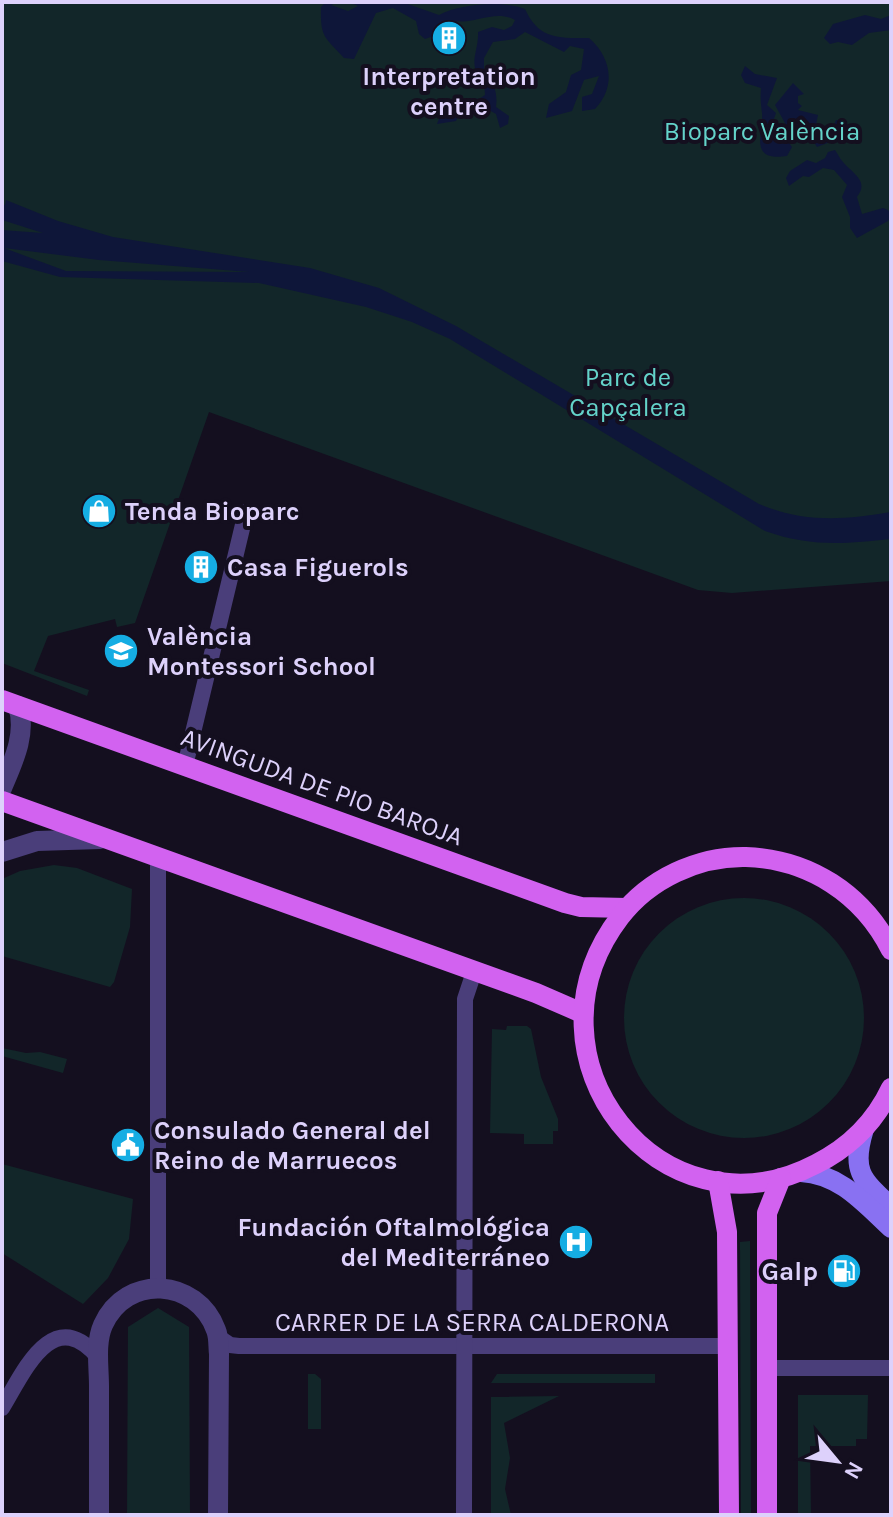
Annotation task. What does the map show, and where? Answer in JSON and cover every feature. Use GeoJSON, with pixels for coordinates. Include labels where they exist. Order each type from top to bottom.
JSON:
{"type":"FeatureCollection","features":[{"type":"Feature","properties":{"kind":"main road","name":"AVINGUDA DE PIO BAROJA"},"geometry":{"type":"LineString","coordinates":[[10,703],[565,903],[581,907],[627,908]]}},
{"type":"Feature","properties":{"kind":"main road"},"geometry":{"type":"LineString","coordinates":[[2,801],[536,993],[582,1013]]}},
{"type":"Feature","properties":{"kind":"main road"},"geometry":{"type":"LineString","coordinates":[[891,950],[883,934],[851,896],[831,882],[786,862],[737,857],[689,867],[645,891],[627,908],[605,937],[593,962],[582,1013],[583,1037],[591,1071],[605,1104],[619,1123],[653,1155],[673,1166],[718,1181],[750,1182],[781,1178],[801,1172],[835,1154],[864,1129],[891,1088]]}},
{"type":"Feature","properties":{"kind":"main road"},"geometry":{"type":"LineString","coordinates":[[864,1129],[857,1163],[860,1176],[891,1207]]}},
{"type":"Feature","properties":{"kind":"main road"},"geometry":{"type":"LineString","coordinates":[[801,1172],[834,1179],[891,1228]]}},
{"type":"Feature","properties":{"kind":"main road"},"geometry":{"type":"LineString","coordinates":[[767,1515],[767,1213],[781,1178]]}},
{"type":"Feature","properties":{"kind":"main road"},"geometry":{"type":"LineString","coordinates":[[718,1181],[727,1232],[729,1515]]}},
{"type":"Feature","properties":{"kind":"street"},"geometry":{"type":"LineString","coordinates":[[185,766],[246,512]]}},
{"type":"Feature","properties":{"kind":"street"},"geometry":{"type":"LineString","coordinates":[[2,788],[20,735],[21,716],[10,703]]}},
{"type":"Feature","properties":{"kind":"street"},"geometry":{"type":"LineString","coordinates":[[2,852],[49,840],[109,839]]}},
{"type":"Feature","properties":{"kind":"street"},"geometry":{"type":"LineString","coordinates":[[158,857],[158,1287]]}},
{"type":"Feature","properties":{"kind":"street"},"geometry":{"type":"LineString","coordinates":[[464,1515],[465,999],[474,972]]}},
{"type":"Feature","properties":{"kind":"street"},"geometry":{"type":"LineString","coordinates":[[99,1515],[98,1357],[102,1325],[125,1297],[143,1289],[158,1287],[177,1290],[203,1307],[218,1337],[218,1515]]}},
{"type":"Feature","properties":{"kind":"street","name":"CARRER DE LA SERRA CALDERONA"},"geometry":{"type":"LineString","coordinates":[[218,1337],[230,1345],[239,1346],[729,1346]]}},
{"type":"Feature","properties":{"kind":"street"},"geometry":{"type":"LineString","coordinates":[[2,1408],[37,1352],[46,1343],[57,1338],[70,1338],[81,1341],[98,1357]]}},
{"type":"Feature","properties":{"kind":"street"},"geometry":{"type":"LineString","coordinates":[[767,1368],[891,1368]]}},
{"type":"Feature","properties":{"kind":"green space","name":"Parc de Capçalera"},"geometry":{"type":"Polygon","coordinates":[[[2,2],[891,2],[891,581],[732,593],[698,590],[209,412],[135,623],[117,627],[115,619],[48,636],[34,671],[89,690],[87,696],[2,663],[2,2]]]}},
{"type":"Feature","properties":{"kind":"green space"},"geometry":{"type":"Polygon","coordinates":[[[54,865],[77,868],[132,889],[130,927],[110,987],[2,956],[2,879],[20,871],[54,865]]]}},
{"type":"Feature","properties":{"kind":"green space"},"geometry":{"type":"Polygon","coordinates":[[[744,898],[767,900],[790,907],[811,918],[829,933],[844,951],[855,972],[862,995],[862,1041],[855,1064],[844,1085],[829,1103],[811,1118],[790,1129],[767,1136],[744,1138],[721,1136],[698,1129],[677,1118],[659,1103],[644,1085],[633,1064],[626,1041],[624,1018],[626,995],[633,972],[644,951],[659,933],[677,918],[698,907],[721,900],[744,898]]]}},
{"type":"Feature","properties":{"kind":"green space"},"geometry":{"type":"Polygon","coordinates":[[[507,1026],[527,1026],[531,1029],[541,1077],[558,1119],[558,1131],[553,1131],[553,1144],[524,1144],[524,1134],[490,1133],[492,1029],[506,1030],[507,1026]]]}},
{"type":"Feature","properties":{"kind":"green space"},"geometry":{"type":"Polygon","coordinates":[[[2,1048],[67,1059],[63,1073],[2,1056],[2,1048]]]}},
{"type":"Feature","properties":{"kind":"green space"},"geometry":{"type":"Polygon","coordinates":[[[2,1164],[133,1199],[129,1239],[108,1278],[83,1304],[2,1253],[2,1164]]]}},
{"type":"Feature","properties":{"kind":"green space"},"geometry":{"type":"Polygon","coordinates":[[[750,1241],[751,1515],[741,1515],[740,1242],[750,1241]]]}},
{"type":"Feature","properties":{"kind":"green space"},"geometry":{"type":"Polygon","coordinates":[[[158,1308],[189,1327],[190,1515],[127,1515],[128,1327],[158,1308]]]}},
{"type":"Feature","properties":{"kind":"green space"},"geometry":{"type":"Polygon","coordinates":[[[308,1374],[315,1374],[321,1379],[321,1429],[308,1429],[308,1374]]]}},
{"type":"Feature","properties":{"kind":"green space"},"geometry":{"type":"Polygon","coordinates":[[[497,1374],[655,1374],[655,1383],[491,1383],[497,1374]]]}},
{"type":"Feature","properties":{"kind":"green space"},"geometry":{"type":"Polygon","coordinates":[[[798,1395],[868,1395],[867,1439],[856,1439],[856,1446],[810,1446],[811,1515],[798,1515],[798,1395]]]}},
{"type":"Feature","properties":{"kind":"green space"},"geometry":{"type":"Polygon","coordinates":[[[559,1396],[504,1423],[510,1458],[505,1489],[511,1515],[491,1515],[491,1397],[559,1396]]]}},
{"type":"Feature","properties":{"kind":"water"},"geometry":{"type":"Polygon","coordinates":[[[326,2],[338,2],[331,5],[348,11],[358,6],[349,2],[402,2],[439,15],[481,4],[516,6],[525,9],[543,32],[559,37],[589,38],[607,63],[606,91],[595,109],[582,111],[582,97],[592,94],[599,76],[584,80],[572,111],[546,118],[549,104],[566,92],[571,75],[581,70],[584,49],[570,46],[564,52],[525,32],[515,39],[493,42],[484,58],[484,71],[496,93],[496,107],[509,116],[508,124],[500,128],[496,114],[475,102],[462,108],[456,121],[437,124],[444,112],[454,104],[485,95],[484,81],[474,64],[478,32],[492,27],[504,30],[512,26],[515,20],[499,16],[457,22],[449,20],[442,24],[439,34],[425,39],[419,34],[416,21],[393,8],[376,13],[354,59],[344,58],[325,36],[321,7],[326,2]]]}},
{"type":"Feature","properties":{"kind":"water"},"geometry":{"type":"Polygon","coordinates":[[[865,15],[881,19],[891,15],[891,30],[869,33],[852,45],[830,44],[824,38],[833,24],[865,15]]]}},
{"type":"Feature","properties":{"kind":"water"},"geometry":{"type":"Polygon","coordinates":[[[745,66],[755,74],[777,78],[767,105],[776,113],[771,128],[782,133],[792,147],[787,156],[775,157],[762,150],[761,88],[745,83],[741,75],[745,66]]]}},
{"type":"Feature","properties":{"kind":"water"},"geometry":{"type":"Polygon","coordinates":[[[793,83],[804,94],[798,96],[798,103],[802,106],[798,110],[818,115],[816,125],[833,127],[836,120],[841,121],[848,135],[817,147],[806,130],[795,132],[786,125],[775,105],[793,83]]]}},
{"type":"Feature","properties":{"kind":"water"},"geometry":{"type":"Polygon","coordinates":[[[835,150],[861,182],[857,197],[862,214],[883,208],[891,215],[888,221],[857,238],[850,228],[850,217],[842,197],[847,185],[834,170],[823,168],[789,186],[786,178],[790,171],[807,160],[816,163],[835,150]]]}},
{"type":"Feature","properties":{"kind":"water"},"geometry":{"type":"Polygon","coordinates":[[[6,200],[58,221],[113,237],[310,268],[379,288],[456,326],[759,504],[792,514],[824,518],[891,512],[891,539],[827,543],[797,540],[765,531],[450,339],[366,307],[259,283],[60,277],[2,261],[2,230],[43,233],[2,220],[2,204],[5,205],[6,200]],[[4,248],[66,271],[249,272],[99,260],[4,248]]]}},
{"type":"Feature","properties":{"kind":"place","name":"Interpretation centre"},"geometry":{"type":"Point","coordinates":[449,38]}},
{"type":"Feature","properties":{"kind":"place","name":"Tenda Bioparc"},"geometry":{"type":"Point","coordinates":[99,511]}},
{"type":"Feature","properties":{"kind":"place","name":"Casa Figuerols"},"geometry":{"type":"Point","coordinates":[201,567]}},
{"type":"Feature","properties":{"kind":"place","name":"València Montessori School"},"geometry":{"type":"Point","coordinates":[121,651]}},
{"type":"Feature","properties":{"kind":"place","name":"Consulado General del Reino de Marruecos"},"geometry":{"type":"Point","coordinates":[128,1145]}},
{"type":"Feature","properties":{"kind":"place","name":"Fundación Oftalmológica del Mediterráneo"},"geometry":{"type":"Point","coordinates":[576,1242]}},
{"type":"Feature","properties":{"kind":"place","name":"Galp"},"geometry":{"type":"Point","coordinates":[844,1271]}},
{"type":"Feature","properties":{"kind":"park label","name":"Bioparc València"},"geometry":{"type":"Point","coordinates":[762,131]}}]}
